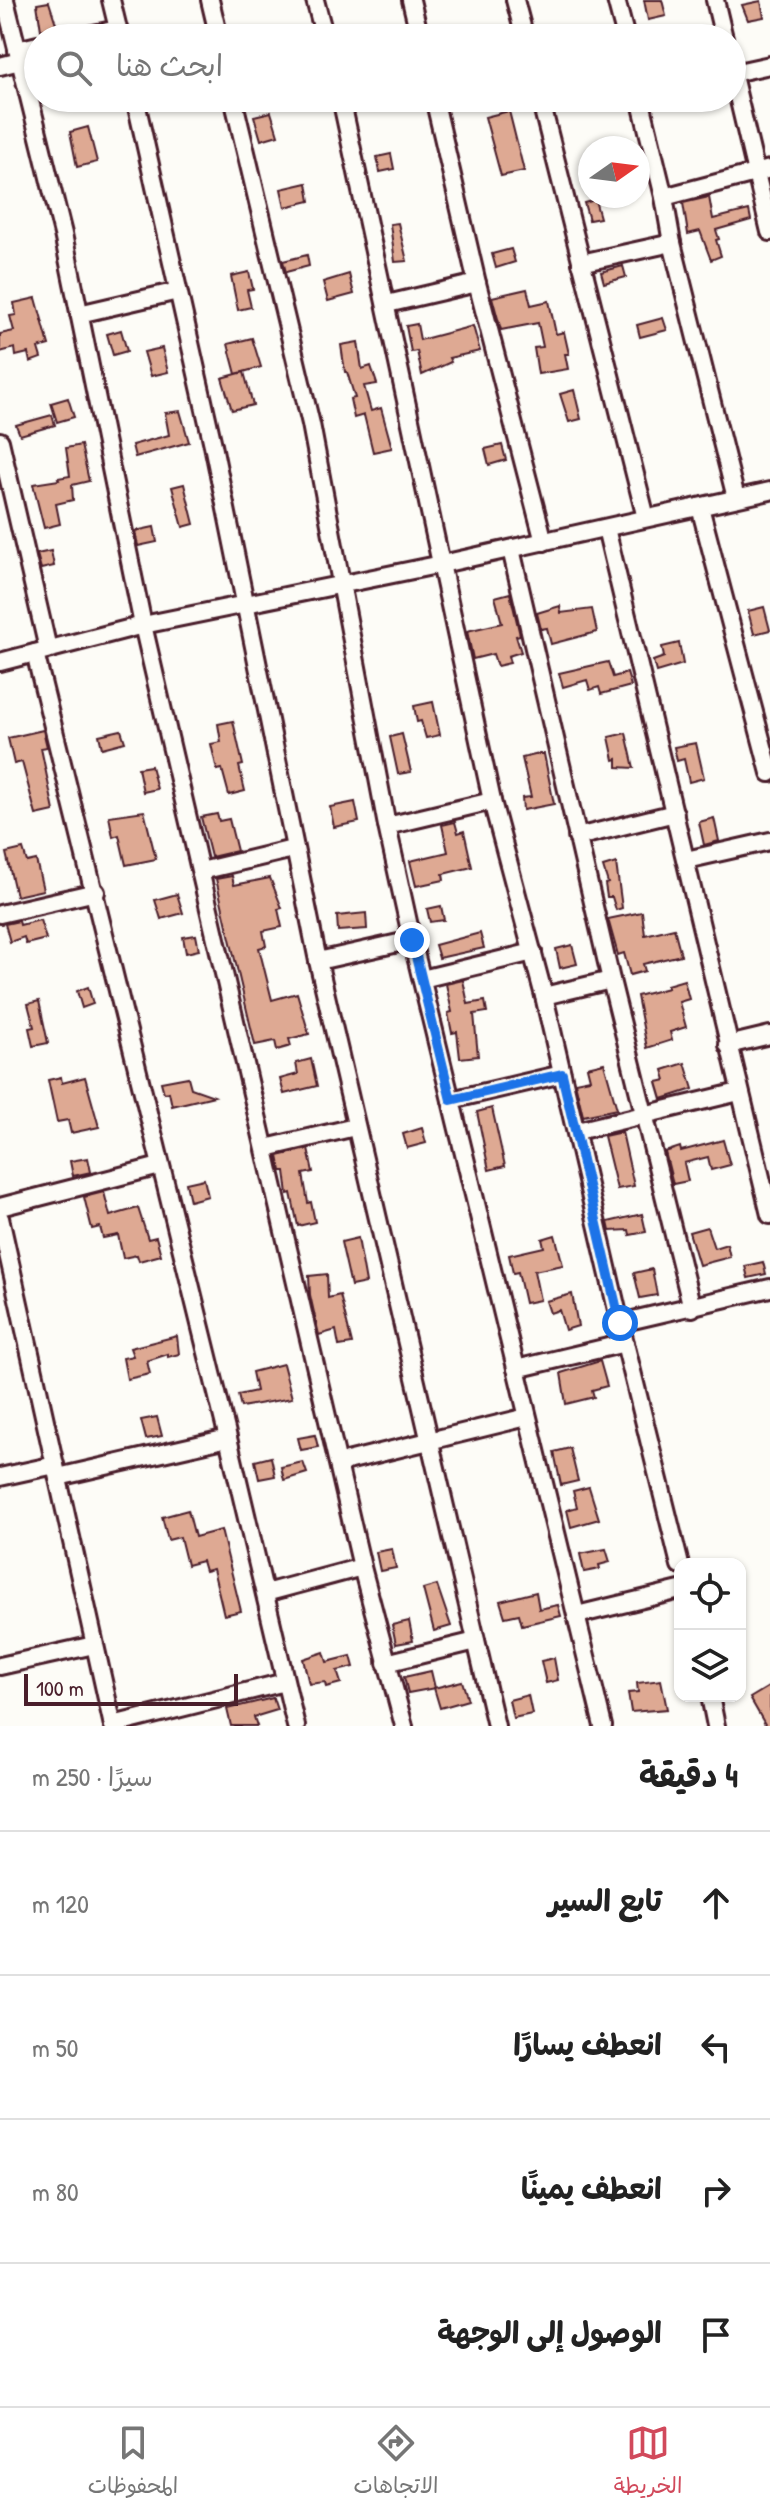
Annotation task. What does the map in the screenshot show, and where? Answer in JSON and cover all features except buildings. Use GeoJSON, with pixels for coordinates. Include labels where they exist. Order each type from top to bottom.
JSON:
{"type":"FeatureCollection","features":[{"type":"Feature","properties":{"kind":"street"},"geometry":{"type":"LineString","coordinates":[[5,0],[24,81]]}},
{"type":"Feature","properties":{"kind":"street"},"geometry":{"type":"LineString","coordinates":[[111,0],[117,24]]}},
{"type":"Feature","properties":{"kind":"street"},"geometry":{"type":"LineString","coordinates":[[315,0],[321,24]]}},
{"type":"Feature","properties":{"kind":"street"},"geometry":{"type":"LineString","coordinates":[[411,0],[417,24]]}},
{"type":"Feature","properties":{"kind":"street"},"geometry":{"type":"LineString","coordinates":[[515,0],[521,24]]}},
{"type":"Feature","properties":{"kind":"street"},"geometry":{"type":"LineString","coordinates":[[616,0],[622,24]]}},
{"type":"Feature","properties":{"kind":"street"},"geometry":{"type":"LineString","coordinates":[[715,0],[721,24]]}},
{"type":"Feature","properties":{"kind":"street"},"geometry":{"type":"LineString","coordinates":[[214,1],[217,24]]}},
{"type":"Feature","properties":{"kind":"street"},"geometry":{"type":"LineString","coordinates":[[0,66],[24,53]]}},
{"type":"Feature","properties":{"kind":"street"},"geometry":{"type":"LineString","coordinates":[[746,69],[770,65]]}},
{"type":"Feature","properties":{"kind":"street"},"geometry":{"type":"LineString","coordinates":[[31,112],[79,314],[143,625],[362,1567],[404,1726]]}},
{"type":"Feature","properties":{"kind":"street"},"geometry":{"type":"LineString","coordinates":[[138,112],[213,445],[293,849],[496,1726]]}},
{"type":"Feature","properties":{"kind":"street"},"geometry":{"type":"LineString","coordinates":[[236,112],[311,424],[387,826],[412,940],[603,1726]]}},
{"type":"Feature","properties":{"kind":"street"},"geometry":{"type":"LineString","coordinates":[[344,112],[492,801],[544,996],[678,1558]]}},
{"type":"Feature","properties":{"kind":"street"},"geometry":{"type":"LineString","coordinates":[[437,112],[477,283],[544,542]]}},
{"type":"Feature","properties":{"kind":"street"},"geometry":{"type":"LineString","coordinates":[[543,112],[646,518]]}},
{"type":"Feature","properties":{"kind":"street"},"geometry":{"type":"LineString","coordinates":[[643,112],[672,243],[736,498]]}},
{"type":"Feature","properties":{"kind":"street"},"geometry":{"type":"LineString","coordinates":[[745,112],[763,171],[770,232]]}},
{"type":"Feature","properties":{"kind":"street"},"geometry":{"type":"LineString","coordinates":[[664,197],[763,171]]}},
{"type":"Feature","properties":{"kind":"street"},"geometry":{"type":"LineString","coordinates":[[581,263],[672,243]]}},
{"type":"Feature","properties":{"kind":"street"},"geometry":{"type":"LineString","coordinates":[[387,304],[477,283]]}},
{"type":"Feature","properties":{"kind":"street"},"geometry":{"type":"LineString","coordinates":[[79,314],[178,291]]}},
{"type":"Feature","properties":{"kind":"street"},"geometry":{"type":"LineString","coordinates":[[0,441],[42,651],[96,892],[296,1726]]}},
{"type":"Feature","properties":{"kind":"street"},"geometry":{"type":"LineString","coordinates":[[0,662],[143,625],[442,564],[770,491]]}},
{"type":"Feature","properties":{"kind":"street"},"geometry":{"type":"LineString","coordinates":[[700,507],[770,773]]}},
{"type":"Feature","properties":{"kind":"street"},"geometry":{"type":"LineString","coordinates":[[606,528],[770,1215]]}},
{"type":"Feature","properties":{"kind":"street"},"geometry":{"type":"LineString","coordinates":[[511,549],[611,980],[692,1308]]}},
{"type":"Feature","properties":{"kind":"street"},"geometry":{"type":"LineString","coordinates":[[387,826],[492,801]]}},
{"type":"Feature","properties":{"kind":"street"},"geometry":{"type":"LineString","coordinates":[[577,837],[675,813]]}},
{"type":"Feature","properties":{"kind":"street"},"geometry":{"type":"LineString","coordinates":[[686,860],[770,841]]}},
{"type":"Feature","properties":{"kind":"street"},"geometry":{"type":"LineString","coordinates":[[201,871],[293,849]]}},
{"type":"Feature","properties":{"kind":"street"},"geometry":{"type":"LineString","coordinates":[[0,914],[96,892]]}},
{"type":"Feature","properties":{"kind":"street"},"geometry":{"type":"LineString","coordinates":[[318,961],[412,940]]}},
{"type":"Feature","properties":{"kind":"street"},"geometry":{"type":"LineString","coordinates":[[422,979],[533,952]]}},
{"type":"Feature","properties":{"kind":"street"},"geometry":{"type":"LineString","coordinates":[[544,996],[611,980]]}},
{"type":"Feature","properties":{"kind":"street"},"geometry":{"type":"LineString","coordinates":[[728,1045],[770,1035]]}},
{"type":"Feature","properties":{"kind":"street"},"geometry":{"type":"LineString","coordinates":[[451,1100],[562,1074]]}},
{"type":"Feature","properties":{"kind":"street"},"geometry":{"type":"LineString","coordinates":[[577,1131],[739,1092]]}},
{"type":"Feature","properties":{"kind":"street"},"geometry":{"type":"LineString","coordinates":[[266,1148],[355,1127]]}},
{"type":"Feature","properties":{"kind":"street"},"geometry":{"type":"LineString","coordinates":[[0,1207],[160,1166]]}},
{"type":"Feature","properties":{"kind":"street"},"geometry":{"type":"LineString","coordinates":[[0,1218],[5,1268],[56,1471],[113,1725],[285,1682]]}},
{"type":"Feature","properties":{"kind":"street"},"geometry":{"type":"LineString","coordinates":[[620,1323],[770,1288]]}},
{"type":"Feature","properties":{"kind":"street"},"geometry":{"type":"LineString","coordinates":[[516,1369],[625,1343]]}},
{"type":"Feature","properties":{"kind":"street"},"geometry":{"type":"LineString","coordinates":[[339,1463],[527,1417]]}},
{"type":"Feature","properties":{"kind":"street"},"geometry":{"type":"LineString","coordinates":[[0,1477],[56,1471],[228,1438]]}},
{"type":"Feature","properties":{"kind":"street"},"geometry":{"type":"LineString","coordinates":[[265,1593],[362,1567]]}},
{"type":"Feature","properties":{"kind":"street"},"geometry":{"type":"LineString","coordinates":[[577,1615],[674,1591]]}},
{"type":"Feature","properties":{"kind":"street"},"geometry":{"type":"LineString","coordinates":[[386,1663],[476,1641]]}},
{"type":"Feature","properties":{"kind":"street"},"geometry":{"type":"LineString","coordinates":[[0,1666],[94,1645]]}},
{"type":"Feature","properties":{"kind":"street"},"geometry":{"type":"LineString","coordinates":[[711,1702],[716,1726]]}},
{"type":"Feature","properties":{"kind":"route"},"geometry":{"type":"LineString","coordinates":[[412,940],[451,1100],[562,1074],[620,1323]]}}]}
